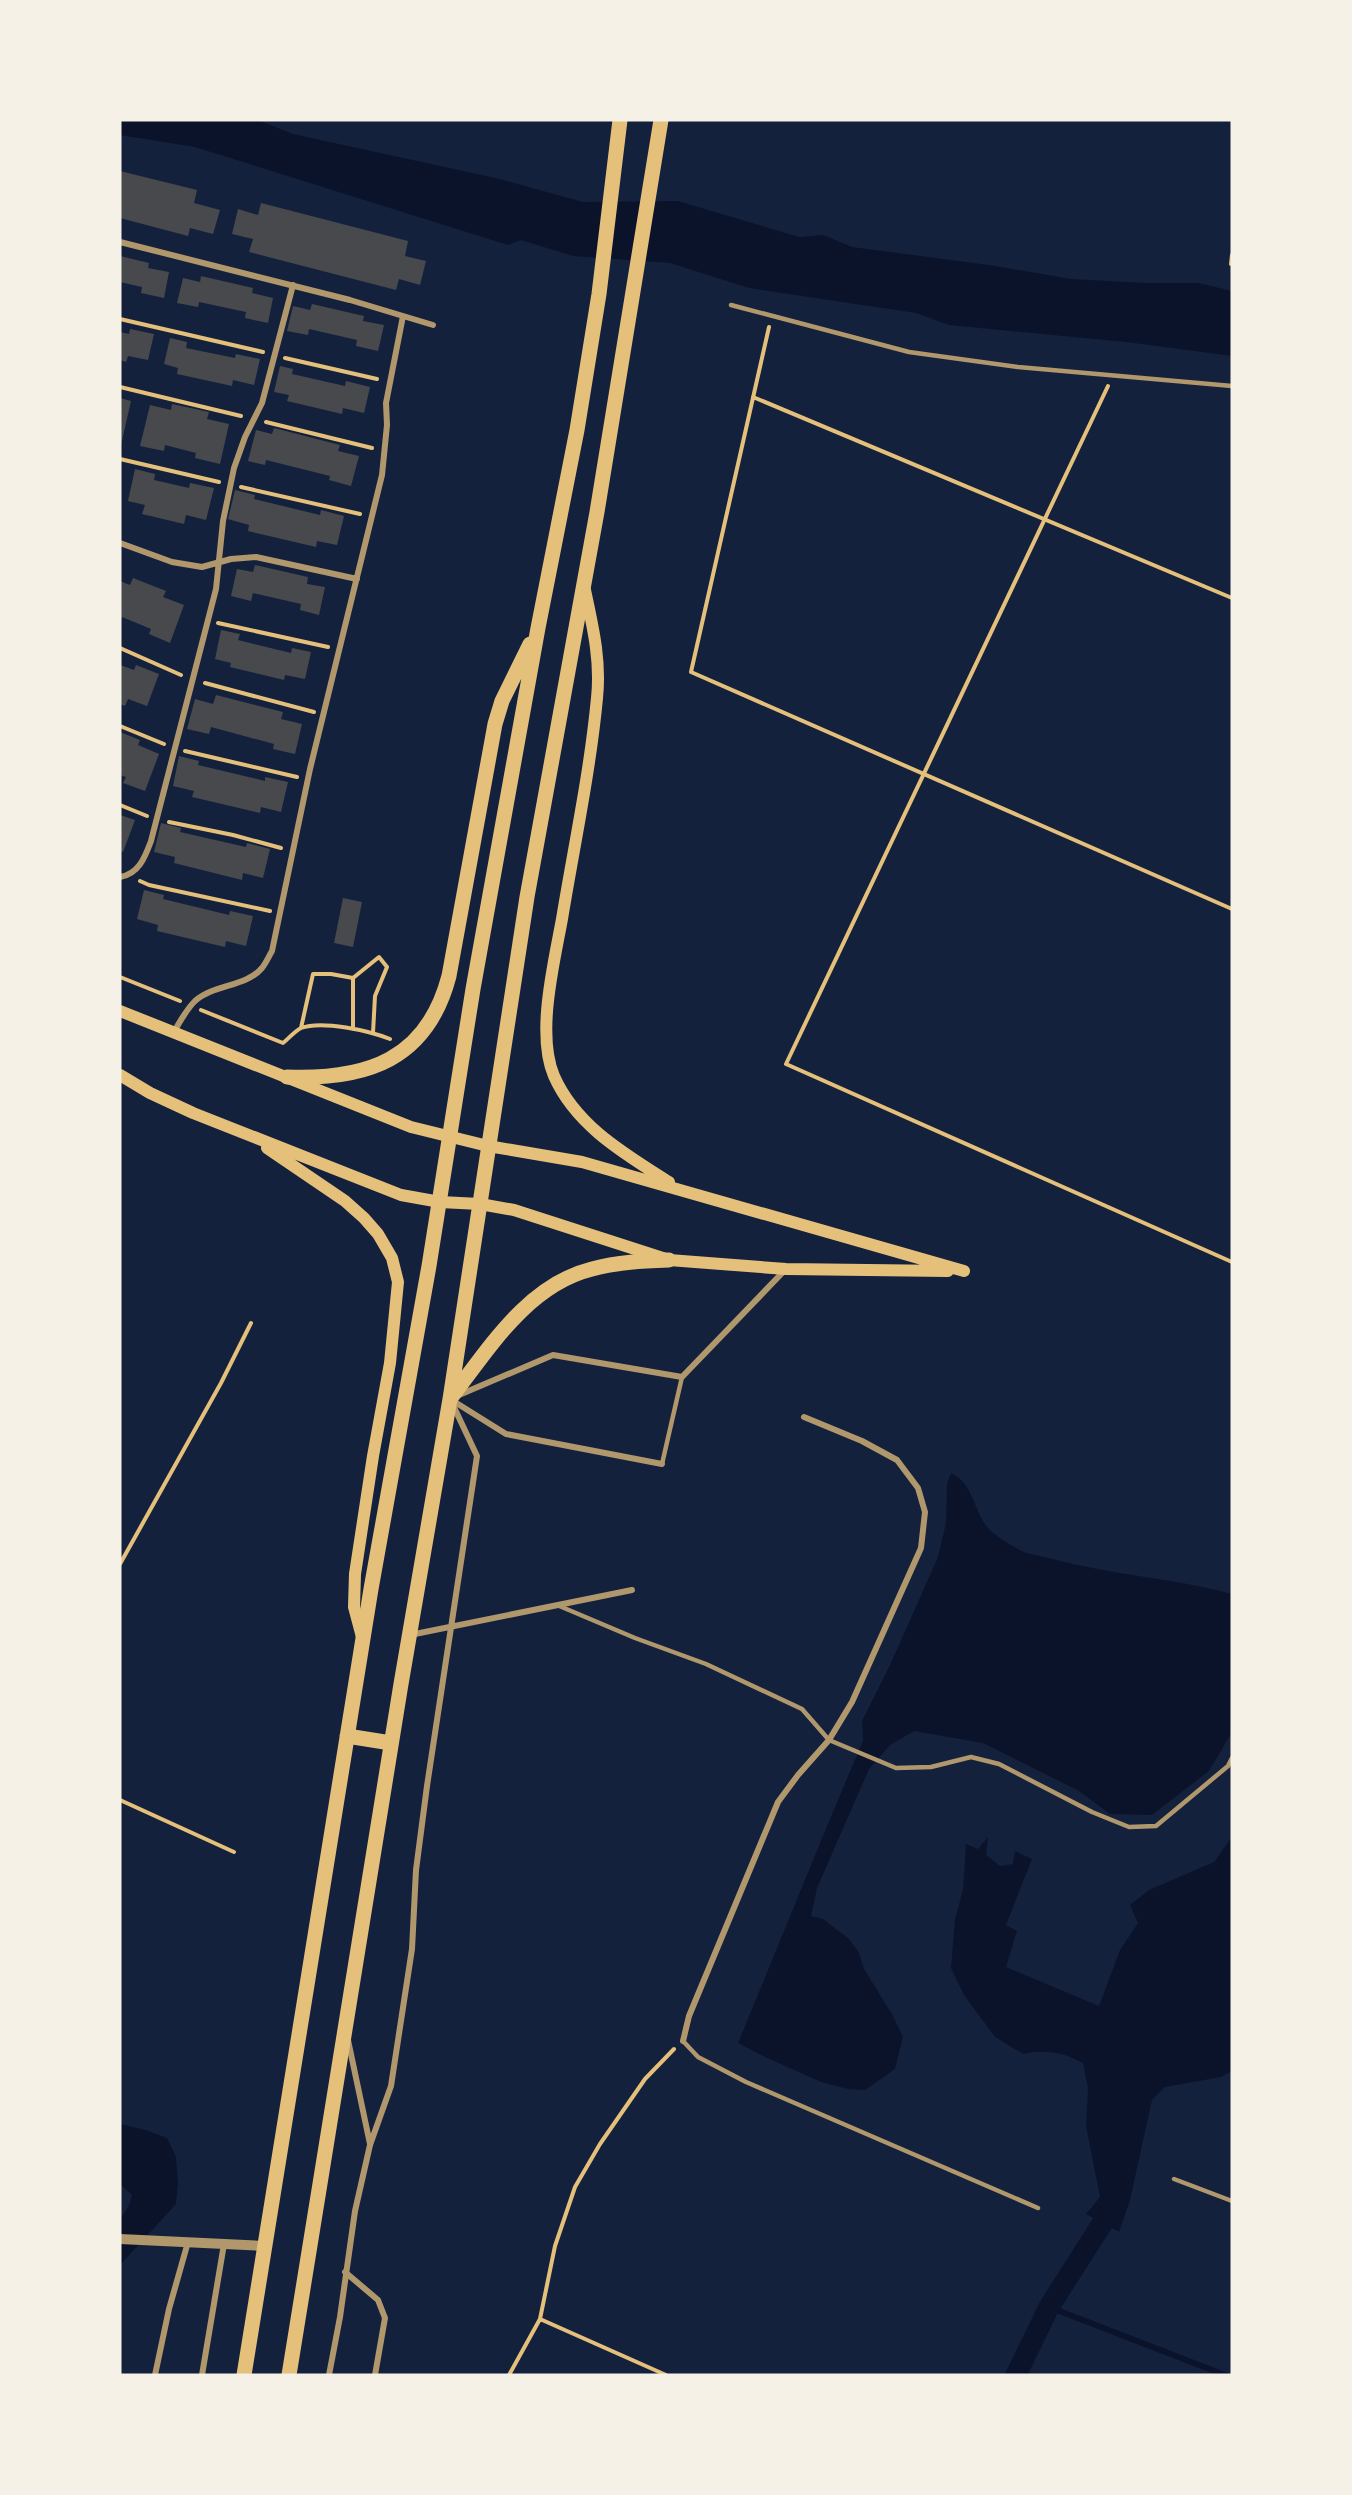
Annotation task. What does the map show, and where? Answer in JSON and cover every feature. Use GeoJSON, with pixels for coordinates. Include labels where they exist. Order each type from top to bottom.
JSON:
{"type":"FeatureCollection","features":[{"type":"Feature","properties":{"kind":"main road"},"geometry":{"type":"LineString","coordinates":[[244,2375],[362,1640],[538,628],[577,430],[599,294],[620,120]]}},
{"type":"Feature","properties":{"kind":"main road"},"geometry":{"type":"LineString","coordinates":[[289,2375],[391,1743],[450,1399],[539,822],[633,302],[661,120]]}},
{"type":"Feature","properties":{"kind":"main road"},"geometry":{"type":"LineString","coordinates":[[583,584],[596,640],[598,696],[553,970],[545,1033],[547,1058],[563,1093],[585,1122],[634,1160],[680,1189]]}},
{"type":"Feature","properties":{"kind":"main road"},"geometry":{"type":"LineString","coordinates":[[287,1077],[341,1076],[386,1061],[408,1047],[424,1030],[444,995],[495,724],[513,678],[538,628]]}},
{"type":"Feature","properties":{"kind":"main road"},"geometry":{"type":"LineString","coordinates":[[120,1011],[411,1127],[488,1146],[572,1160],[964,1271],[786,1269],[669,1260],[624,1262],[590,1269],[561,1282],[529,1303],[509,1323],[450,1399]]}},
{"type":"Feature","properties":{"kind":"main road"},"geometry":{"type":"LineString","coordinates":[[120,1075],[150,1093],[246,1135],[401,1195],[440,1202],[480,1204],[543,1218],[669,1260]]}},
{"type":"Feature","properties":{"kind":"main road"},"geometry":{"type":"LineString","coordinates":[[246,1135],[345,1201],[364,1218],[378,1234],[392,1258],[398,1282],[390,1363],[373,1456],[356,1574],[354,1606],[362,1640]]}},
{"type":"Feature","properties":{"kind":"main road"},"geometry":{"type":"LineString","coordinates":[[347,1736],[391,1743]]}},
{"type":"Feature","properties":{"kind":"street"},"geometry":{"type":"LineString","coordinates":[[120,242],[293,285],[433,325]]}},
{"type":"Feature","properties":{"kind":"street"},"geometry":{"type":"LineString","coordinates":[[120,877],[129,876],[142,863],[151,841],[209,621],[216,589],[223,521],[231,485],[245,437],[261,403],[293,285]]}},
{"type":"Feature","properties":{"kind":"street"},"geometry":{"type":"LineString","coordinates":[[174,1032],[191,1006],[212,990],[241,981],[262,968],[272,951],[308,779],[382,475],[387,425],[386,403],[403,316]]}},
{"type":"Feature","properties":{"kind":"street"},"geometry":{"type":"LineString","coordinates":[[120,543],[172,562],[202,567],[218,562],[256,557],[357,579]]}},
{"type":"Feature","properties":{"kind":"street"},"geometry":{"type":"LineString","coordinates":[[450,1399],[553,1355],[682,1377],[786,1269]]}},
{"type":"Feature","properties":{"kind":"street"},"geometry":{"type":"LineString","coordinates":[[450,1399],[506,1434],[662,1464]]}},
{"type":"Feature","properties":{"kind":"street"},"geometry":{"type":"LineString","coordinates":[[329,2375],[355,2211],[370,2145],[391,2086],[411,1949],[416,1870],[427,1786],[477,1456],[450,1399]]}},
{"type":"Feature","properties":{"kind":"street"},"geometry":{"type":"LineString","coordinates":[[683,2041],[689,2016],[778,1802],[798,1774],[829,1740],[852,1702],[921,1548],[925,1512],[918,1488],[897,1460],[862,1441],[804,1417]]}},
{"type":"Feature","properties":{"kind":"street"},"geometry":{"type":"LineString","coordinates":[[409,1635],[632,1590]]}},
{"type":"Feature","properties":{"kind":"street"},"geometry":{"type":"LineString","coordinates":[[345,2024],[370,2145]]}},
{"type":"Feature","properties":{"kind":"street"},"geometry":{"type":"LineString","coordinates":[[120,2239],[264,2246]]}},
{"type":"Feature","properties":{"kind":"street"},"geometry":{"type":"LineString","coordinates":[[155,2375],[183,2242]]}},
{"type":"Feature","properties":{"kind":"street"},"geometry":{"type":"LineString","coordinates":[[202,2375],[224,2244]]}},
{"type":"Feature","properties":{"kind":"street"},"geometry":{"type":"LineString","coordinates":[[345,2272],[378,2300],[385,2318],[375,2375]]}},
{"type":"Feature","properties":{"kind":"lane"},"geometry":{"type":"LineString","coordinates":[[731,305],[909,352],[1018,367],[1232,386]]}},
{"type":"Feature","properties":{"kind":"lane"},"geometry":{"type":"LineString","coordinates":[[662,1464],[682,1377]]}},
{"type":"Feature","properties":{"kind":"lane"},"geometry":{"type":"LineString","coordinates":[[557,1605],[635,1638],[706,1664],[802,1709],[829,1740],[896,1768],[931,1767],[971,1757],[999,1764],[1092,1812],[1130,1827],[1156,1826],[1228,1766],[1232,1758]]}},
{"type":"Feature","properties":{"kind":"lane"},"geometry":{"type":"LineString","coordinates":[[683,2041],[698,2057],[746,2082],[1038,2208]]}},
{"type":"Feature","properties":{"kind":"lane"},"geometry":{"type":"LineString","coordinates":[[1174,2179],[1232,2201]]}},
{"type":"Feature","properties":{"kind":"path"},"geometry":{"type":"LineString","coordinates":[[1231,264],[1232,255]]}},
{"type":"Feature","properties":{"kind":"path"},"geometry":{"type":"LineString","coordinates":[[772,316],[691,672],[1232,909]]}},
{"type":"Feature","properties":{"kind":"path"},"geometry":{"type":"LineString","coordinates":[[120,319],[390,382]]}},
{"type":"Feature","properties":{"kind":"path"},"geometry":{"type":"LineString","coordinates":[[1113,375],[786,1064],[1232,1262]]}},
{"type":"Feature","properties":{"kind":"path"},"geometry":{"type":"LineString","coordinates":[[753,397],[1232,598]]}},
{"type":"Feature","properties":{"kind":"path"},"geometry":{"type":"LineString","coordinates":[[120,459],[372,517]]}},
{"type":"Feature","properties":{"kind":"path"},"geometry":{"type":"LineString","coordinates":[[209,621],[339,649]]}},
{"type":"Feature","properties":{"kind":"path"},"geometry":{"type":"LineString","coordinates":[[120,648],[193,680],[323,715]]}},
{"type":"Feature","properties":{"kind":"path"},"geometry":{"type":"LineString","coordinates":[[120,726],[175,749],[308,779]]}},
{"type":"Feature","properties":{"kind":"path"},"geometry":{"type":"LineString","coordinates":[[120,805],[156,819],[233,835],[293,851]]}},
{"type":"Feature","properties":{"kind":"path"},"geometry":{"type":"LineString","coordinates":[[129,876],[149,885],[280,913]]}},
{"type":"Feature","properties":{"kind":"path"},"geometry":{"type":"LineString","coordinates":[[301,1028],[314,974],[353,978],[379,957],[387,967],[375,996],[373,1033]]}},
{"type":"Feature","properties":{"kind":"path"},"geometry":{"type":"LineString","coordinates":[[120,977],[283,1043],[301,1028],[335,1026],[373,1033],[408,1047]]}},
{"type":"Feature","properties":{"kind":"path"},"geometry":{"type":"LineString","coordinates":[[353,978],[353,1029]]}},
{"type":"Feature","properties":{"kind":"path"},"geometry":{"type":"LineString","coordinates":[[120,1564],[221,1383],[251,1323]]}},
{"type":"Feature","properties":{"kind":"path"},"geometry":{"type":"LineString","coordinates":[[120,1800],[234,1852]]}},
{"type":"Feature","properties":{"kind":"path"},"geometry":{"type":"LineString","coordinates":[[509,2375],[540,2319],[555,2246],[575,2187],[600,2144],[645,2079],[663,2058],[683,2041]]}},
{"type":"Feature","properties":{"kind":"path"},"geometry":{"type":"LineString","coordinates":[[540,2319],[666,2375]]}},
{"type":"Feature","properties":{"kind":"water"},"geometry":{"type":"Polygon","coordinates":[[[120,120],[258,120],[293,134],[500,179],[583,202],[678,201],[799,237],[823,235],[852,247],[989,265],[1071,279],[1198,283],[1232,291],[1232,356],[1126,342],[949,325],[916,313],[749,288],[670,263],[573,256],[521,240],[508,245],[195,147],[120,135],[120,120]]]}},
{"type":"Feature","properties":{"kind":"water"},"geometry":{"type":"Polygon","coordinates":[[[951,1473],[959,1478],[969,1490],[988,1528],[1002,1540],[1022,1551],[1098,1569],[1232,1594],[1232,1732],[1209,1771],[1152,1815],[1110,1814],[1079,1791],[983,1743],[914,1731],[890,1745],[869,1769],[817,1888],[811,1916],[823,1919],[849,1939],[859,1953],[864,1969],[903,2037],[895,2069],[865,2090],[848,2089],[821,2082],[738,2043],[863,1741],[862,1721],[891,1663],[938,1557],[946,1523],[947,1484],[951,1473]]]}},
{"type":"Feature","properties":{"kind":"water"},"geometry":{"type":"Polygon","coordinates":[[[988,1837],[986,1855],[1000,1866],[1013,1864],[1015,1851],[1032,1859],[1006,1925],[1017,1931],[1006,1967],[1099,2006],[1120,1950],[1138,1923],[1130,1905],[1149,1890],[1214,1862],[1232,1837],[1232,2071],[1221,2077],[1165,2087],[1152,2100],[1130,2200],[1119,2232],[1086,2214],[1100,2197],[1086,2126],[1088,2088],[1083,2063],[1054,2052],[1023,2054],[995,2037],[964,1995],[951,1968],[955,1919],[963,1890],[966,1844],[978,1849],[988,1837]]]}},
{"type":"Feature","properties":{"kind":"water"},"geometry":{"type":"Polygon","coordinates":[[[120,2124],[167,2138],[176,2157],[178,2183],[176,2204],[120,2265],[120,2220],[132,2195],[120,2184],[120,2124]]]}},
{"type":"Feature","properties":{"kind":"building"},"geometry":{"type":"Polygon","coordinates":[[[120,171],[197,190],[194,203],[220,210],[213,234],[190,228],[188,236],[120,218],[120,171]]]}},
{"type":"Feature","properties":{"kind":"building"},"geometry":{"type":"Polygon","coordinates":[[[261,203],[408,241],[405,256],[426,261],[420,285],[399,279],[396,290],[249,252],[253,239],[232,234],[238,209],[258,215],[261,203]]]}},
{"type":"Feature","properties":{"kind":"building"},"geometry":{"type":"Polygon","coordinates":[[[120,256],[149,263],[148,268],[169,272],[164,298],[141,293],[142,287],[120,282],[120,256]]]}},
{"type":"Feature","properties":{"kind":"building"},"geometry":{"type":"Polygon","coordinates":[[[201,276],[253,288],[252,293],[273,298],[268,323],[245,318],[246,312],[199,302],[198,307],[177,303],[183,278],[200,282],[201,276]]]}},
{"type":"Feature","properties":{"kind":"building"},"geometry":{"type":"Polygon","coordinates":[[[312,304],[364,316],[363,321],[384,325],[378,351],[356,346],[357,340],[309,329],[308,335],[287,331],[293,306],[310,310],[312,304]]]}},
{"type":"Feature","properties":{"kind":"building"},"geometry":{"type":"Polygon","coordinates":[[[130,329],[154,334],[148,360],[128,356],[126,362],[120,360],[120,332],[129,334],[130,329]]]}},
{"type":"Feature","properties":{"kind":"building"},"geometry":{"type":"Polygon","coordinates":[[[170,338],[187,342],[186,348],[235,358],[236,354],[260,359],[254,385],[233,380],[232,386],[177,374],[178,368],[164,364],[170,338]]]}},
{"type":"Feature","properties":{"kind":"building"},"geometry":{"type":"Polygon","coordinates":[[[280,366],[293,369],[292,374],[345,386],[346,381],[370,387],[364,413],[343,408],[342,414],[287,401],[289,395],[274,392],[280,366]]]}},
{"type":"Feature","properties":{"kind":"building"},"geometry":{"type":"Polygon","coordinates":[[[120,398],[131,401],[121,445],[120,445],[120,398]]]}},
{"type":"Feature","properties":{"kind":"building"},"geometry":{"type":"Polygon","coordinates":[[[172,404],[209,412],[207,419],[229,424],[220,464],[195,458],[196,453],[165,445],[164,451],[140,446],[150,405],[171,410],[172,404]]]}},
{"type":"Feature","properties":{"kind":"building"},"geometry":{"type":"Polygon","coordinates":[[[274,428],[340,445],[338,451],[359,456],[351,486],[329,480],[330,476],[266,460],[265,465],[248,461],[256,430],[272,434],[274,428]]]}},
{"type":"Feature","properties":{"kind":"building"},"geometry":{"type":"Polygon","coordinates":[[[135,469],[155,474],[154,480],[189,488],[190,483],[214,488],[206,520],[186,515],[184,524],[142,514],[145,505],[128,501],[135,469]]]}},
{"type":"Feature","properties":{"kind":"building"},"geometry":{"type":"Polygon","coordinates":[[[235,490],[255,495],[254,499],[320,515],[321,510],[344,516],[337,545],[317,541],[316,547],[248,531],[249,525],[228,519],[235,490]]]}},
{"type":"Feature","properties":{"kind":"building"},"geometry":{"type":"Polygon","coordinates":[[[255,565],[308,577],[307,584],[325,587],[319,615],[300,610],[301,604],[253,593],[251,601],[231,596],[237,569],[253,572],[255,565]]]}},
{"type":"Feature","properties":{"kind":"building"},"geometry":{"type":"Polygon","coordinates":[[[133,578],[166,591],[163,597],[184,605],[170,643],[149,634],[151,629],[122,617],[120,621],[120,581],[130,585],[133,578]]]}},
{"type":"Feature","properties":{"kind":"building"},"geometry":{"type":"Polygon","coordinates":[[[221,630],[240,634],[238,640],[291,653],[292,648],[311,652],[305,679],[285,675],[284,680],[230,667],[231,663],[215,659],[221,630]]]}},
{"type":"Feature","properties":{"kind":"building"},"geometry":{"type":"Polygon","coordinates":[[[120,665],[134,670],[136,665],[159,674],[147,706],[128,699],[125,706],[120,704],[120,665]]]}},
{"type":"Feature","properties":{"kind":"building"},"geometry":{"type":"Polygon","coordinates":[[[216,695],[283,712],[281,719],[302,724],[295,754],[273,749],[274,744],[211,727],[209,734],[187,729],[195,699],[213,704],[216,695]]]}},
{"type":"Feature","properties":{"kind":"building"},"geometry":{"type":"Polygon","coordinates":[[[120,732],[140,740],[138,745],[159,754],[145,791],[123,783],[126,777],[120,775],[120,732]]]}},
{"type":"Feature","properties":{"kind":"building"},"geometry":{"type":"Polygon","coordinates":[[[179,756],[199,761],[198,765],[265,781],[265,777],[288,782],[281,812],[261,807],[260,813],[192,797],[194,791],[173,786],[179,756]]]}},
{"type":"Feature","properties":{"kind":"building"},"geometry":{"type":"Polygon","coordinates":[[[120,815],[135,820],[123,852],[120,851],[120,815]]]}},
{"type":"Feature","properties":{"kind":"building"},"geometry":{"type":"Polygon","coordinates":[[[161,823],[181,828],[180,832],[246,847],[247,843],[270,849],[263,878],[243,873],[242,880],[174,863],[175,857],[154,852],[161,823]]]}},
{"type":"Feature","properties":{"kind":"building"},"geometry":{"type":"Polygon","coordinates":[[[144,890],[164,895],[163,899],[229,915],[230,911],[253,916],[246,946],[226,941],[225,947],[157,931],[158,925],[137,919],[144,890]]]}},
{"type":"Feature","properties":{"kind":"building"},"geometry":{"type":"Polygon","coordinates":[[[343,898],[362,902],[353,947],[334,943],[343,898]]]}},
{"type":"Feature","properties":{"kind":"waterway"},"geometry":{"type":"LineString","coordinates":[[1016,2375],[1049,2307],[1116,2202]]}},
{"type":"Feature","properties":{"kind":"waterway"},"geometry":{"type":"LineString","coordinates":[[1049,2307],[1225,2375]]}}]}
